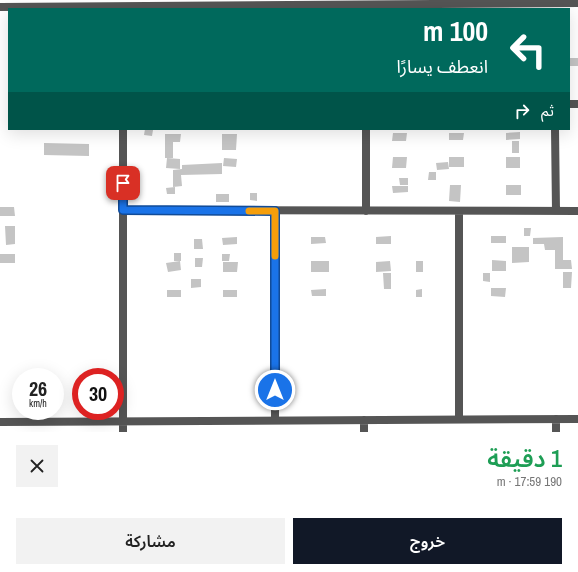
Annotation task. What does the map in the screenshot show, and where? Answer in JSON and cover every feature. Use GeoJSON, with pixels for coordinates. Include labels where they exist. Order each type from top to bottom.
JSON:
{"type":"FeatureCollection","features":[{"type":"Feature","properties":{"kind":"street"},"geometry":{"type":"LineString","coordinates":[[0,7],[122,5],[578,4]]}},
{"type":"Feature","properties":{"kind":"street"},"geometry":{"type":"LineString","coordinates":[[122,130],[123,432]]}},
{"type":"Feature","properties":{"kind":"street"},"geometry":{"type":"LineString","coordinates":[[366,130],[366,211]]}},
{"type":"Feature","properties":{"kind":"street"},"geometry":{"type":"LineString","coordinates":[[555,130],[556,211]]}},
{"type":"Feature","properties":{"kind":"street"},"geometry":{"type":"LineString","coordinates":[[123,210],[578,212]]}},
{"type":"Feature","properties":{"kind":"street"},"geometry":{"type":"LineString","coordinates":[[275,211],[275,420]]}},
{"type":"Feature","properties":{"kind":"street"},"geometry":{"type":"LineString","coordinates":[[459,211],[459,420]]}},
{"type":"Feature","properties":{"kind":"street"},"geometry":{"type":"LineString","coordinates":[[556,419],[556,432]]}},
{"type":"Feature","properties":{"kind":"street"},"geometry":{"type":"LineString","coordinates":[[0,422],[578,419]]}},
{"type":"Feature","properties":{"kind":"street"},"geometry":{"type":"LineString","coordinates":[[364,420],[364,432]]}},
{"type":"Feature","properties":{"kind":"building"},"geometry":{"type":"Polygon","coordinates":[[[570,58],[578,58],[578,66],[570,66],[570,58]]]}},
{"type":"Feature","properties":{"kind":"building"},"geometry":{"type":"Polygon","coordinates":[[[145,130],[153,130],[152,136],[144,135],[145,130]]]}},
{"type":"Feature","properties":{"kind":"building"},"geometry":{"type":"Polygon","coordinates":[[[520,132],[520,139],[506,140],[506,133],[520,132]]]}},
{"type":"Feature","properties":{"kind":"building"},"geometry":{"type":"Polygon","coordinates":[[[393,133],[407,133],[406,141],[392,141],[393,133]]]}},
{"type":"Feature","properties":{"kind":"building"},"geometry":{"type":"Polygon","coordinates":[[[449,133],[464,133],[463,140],[449,140],[449,133]]]}},
{"type":"Feature","properties":{"kind":"building"},"geometry":{"type":"Polygon","coordinates":[[[165,134],[181,134],[180,142],[173,142],[173,158],[165,158],[165,134]]]}},
{"type":"Feature","properties":{"kind":"building"},"geometry":{"type":"Polygon","coordinates":[[[222,134],[237,134],[236,150],[222,150],[222,134]]]}},
{"type":"Feature","properties":{"kind":"building"},"geometry":{"type":"Polygon","coordinates":[[[512,141],[519,141],[519,153],[512,153],[512,141]]]}},
{"type":"Feature","properties":{"kind":"building"},"geometry":{"type":"Polygon","coordinates":[[[44,143],[89,144],[89,156],[44,155],[44,143]]]}},
{"type":"Feature","properties":{"kind":"building"},"geometry":{"type":"Polygon","coordinates":[[[393,157],[407,157],[406,168],[392,168],[393,157]]]}},
{"type":"Feature","properties":{"kind":"building"},"geometry":{"type":"Polygon","coordinates":[[[449,157],[464,157],[464,167],[449,167],[449,157]]]}},
{"type":"Feature","properties":{"kind":"building"},"geometry":{"type":"Polygon","coordinates":[[[506,157],[520,157],[520,168],[506,168],[506,157]]]}},
{"type":"Feature","properties":{"kind":"building"},"geometry":{"type":"Polygon","coordinates":[[[167,158],[180,159],[180,169],[166,168],[167,158]]]}},
{"type":"Feature","properties":{"kind":"building"},"geometry":{"type":"Polygon","coordinates":[[[224,158],[237,159],[236,167],[223,166],[224,158]]]}},
{"type":"Feature","properties":{"kind":"building"},"geometry":{"type":"Polygon","coordinates":[[[448,162],[449,169],[437,170],[436,163],[448,162]]]}},
{"type":"Feature","properties":{"kind":"building"},"geometry":{"type":"Polygon","coordinates":[[[222,163],[222,174],[181,175],[182,186],[173,187],[173,170],[182,169],[182,165],[222,163]]]}},
{"type":"Feature","properties":{"kind":"building"},"geometry":{"type":"Polygon","coordinates":[[[429,172],[436,172],[436,180],[428,180],[429,172]]]}},
{"type":"Feature","properties":{"kind":"building"},"geometry":{"type":"Polygon","coordinates":[[[399,178],[408,178],[408,185],[400,185],[399,178]]]}},
{"type":"Feature","properties":{"kind":"building"},"geometry":{"type":"Polygon","coordinates":[[[450,185],[461,185],[460,202],[449,201],[450,185]]]}},
{"type":"Feature","properties":{"kind":"building"},"geometry":{"type":"Polygon","coordinates":[[[506,185],[521,185],[521,195],[506,195],[506,185]]]}},
{"type":"Feature","properties":{"kind":"building"},"geometry":{"type":"Polygon","coordinates":[[[392,186],[408,186],[408,192],[393,193],[392,186]]]}},
{"type":"Feature","properties":{"kind":"building"},"geometry":{"type":"Polygon","coordinates":[[[175,187],[175,194],[167,194],[166,188],[175,187]]]}},
{"type":"Feature","properties":{"kind":"building"},"geometry":{"type":"Polygon","coordinates":[[[250,193],[257,193],[257,201],[250,200],[250,193]]]}},
{"type":"Feature","properties":{"kind":"building"},"geometry":{"type":"Polygon","coordinates":[[[216,194],[229,194],[229,202],[216,202],[216,194]]]}},
{"type":"Feature","properties":{"kind":"building"},"geometry":{"type":"Polygon","coordinates":[[[0,207],[14,207],[15,216],[0,216],[0,207]]]}},
{"type":"Feature","properties":{"kind":"building"},"geometry":{"type":"Polygon","coordinates":[[[5,226],[15,226],[15,244],[6,245],[5,226]]]}},
{"type":"Feature","properties":{"kind":"building"},"geometry":{"type":"Polygon","coordinates":[[[524,228],[531,228],[530,236],[524,236],[524,228]]]}},
{"type":"Feature","properties":{"kind":"building"},"geometry":{"type":"Polygon","coordinates":[[[391,236],[391,244],[376,244],[376,237],[391,236]]]}},
{"type":"Feature","properties":{"kind":"building"},"geometry":{"type":"Polygon","coordinates":[[[491,236],[506,236],[506,243],[491,243],[491,236]]]}},
{"type":"Feature","properties":{"kind":"building"},"geometry":{"type":"Polygon","coordinates":[[[237,237],[237,244],[223,245],[222,238],[237,237]]]}},
{"type":"Feature","properties":{"kind":"building"},"geometry":{"type":"Polygon","coordinates":[[[311,237],[325,237],[326,243],[311,244],[311,237]]]}},
{"type":"Feature","properties":{"kind":"building"},"geometry":{"type":"Polygon","coordinates":[[[563,237],[563,260],[571,260],[572,269],[555,269],[555,250],[545,250],[544,244],[533,244],[533,238],[563,237]]]}},
{"type":"Feature","properties":{"kind":"building"},"geometry":{"type":"Polygon","coordinates":[[[194,239],[202,239],[203,249],[194,249],[194,239]]]}},
{"type":"Feature","properties":{"kind":"building"},"geometry":{"type":"Polygon","coordinates":[[[512,247],[529,247],[529,262],[512,263],[512,247]]]}},
{"type":"Feature","properties":{"kind":"building"},"geometry":{"type":"Polygon","coordinates":[[[174,253],[181,253],[181,261],[174,261],[174,253]]]}},
{"type":"Feature","properties":{"kind":"building"},"geometry":{"type":"Polygon","coordinates":[[[0,254],[15,254],[15,263],[0,263],[0,254]]]}},
{"type":"Feature","properties":{"kind":"building"},"geometry":{"type":"Polygon","coordinates":[[[222,254],[230,254],[229,261],[222,261],[222,254]]]}},
{"type":"Feature","properties":{"kind":"building"},"geometry":{"type":"Polygon","coordinates":[[[195,258],[203,258],[202,267],[195,267],[195,258]]]}},
{"type":"Feature","properties":{"kind":"building"},"geometry":{"type":"Polygon","coordinates":[[[492,260],[506,261],[506,271],[492,271],[492,260]]]}},
{"type":"Feature","properties":{"kind":"building"},"geometry":{"type":"Polygon","coordinates":[[[180,261],[181,270],[168,272],[166,263],[180,261]]]}},
{"type":"Feature","properties":{"kind":"building"},"geometry":{"type":"Polygon","coordinates":[[[311,261],[329,261],[329,272],[311,272],[311,261]]]}},
{"type":"Feature","properties":{"kind":"building"},"geometry":{"type":"Polygon","coordinates":[[[390,261],[391,271],[376,272],[376,262],[390,261]]]}},
{"type":"Feature","properties":{"kind":"building"},"geometry":{"type":"Polygon","coordinates":[[[416,261],[423,261],[423,272],[416,272],[416,261]]]}},
{"type":"Feature","properties":{"kind":"building"},"geometry":{"type":"Polygon","coordinates":[[[223,262],[238,262],[237,272],[223,272],[223,262]]]}},
{"type":"Feature","properties":{"kind":"building"},"geometry":{"type":"Polygon","coordinates":[[[563,272],[572,272],[571,288],[563,288],[563,272]]]}},
{"type":"Feature","properties":{"kind":"building"},"geometry":{"type":"Polygon","coordinates":[[[383,273],[391,273],[391,289],[384,289],[383,273]]]}},
{"type":"Feature","properties":{"kind":"building"},"geometry":{"type":"Polygon","coordinates":[[[483,273],[490,273],[490,282],[483,281],[483,273]]]}},
{"type":"Feature","properties":{"kind":"building"},"geometry":{"type":"Polygon","coordinates":[[[191,279],[201,279],[201,287],[191,288],[191,279]]]}},
{"type":"Feature","properties":{"kind":"building"},"geometry":{"type":"Polygon","coordinates":[[[491,288],[506,288],[505,297],[491,296],[491,288]]]}},
{"type":"Feature","properties":{"kind":"building"},"geometry":{"type":"Polygon","coordinates":[[[326,289],[326,296],[312,296],[311,290],[326,289]]]}},
{"type":"Feature","properties":{"kind":"building"},"geometry":{"type":"Polygon","coordinates":[[[422,289],[422,297],[416,297],[416,290],[422,289]]]}},
{"type":"Feature","properties":{"kind":"building"},"geometry":{"type":"Polygon","coordinates":[[[167,290],[181,290],[181,297],[167,297],[167,290]]]}},
{"type":"Feature","properties":{"kind":"building"},"geometry":{"type":"Polygon","coordinates":[[[223,290],[237,290],[237,297],[223,297],[223,290]]]}},
{"type":"Feature","properties":{"kind":"slow traffic"},"geometry":{"type":"LineString","coordinates":[[249,211],[275,211],[275,256]]}},
{"type":"Feature","properties":{"kind":"route"},"geometry":{"type":"LineString","coordinates":[[123,183],[123,210],[275,211],[275,390]]}}]}
